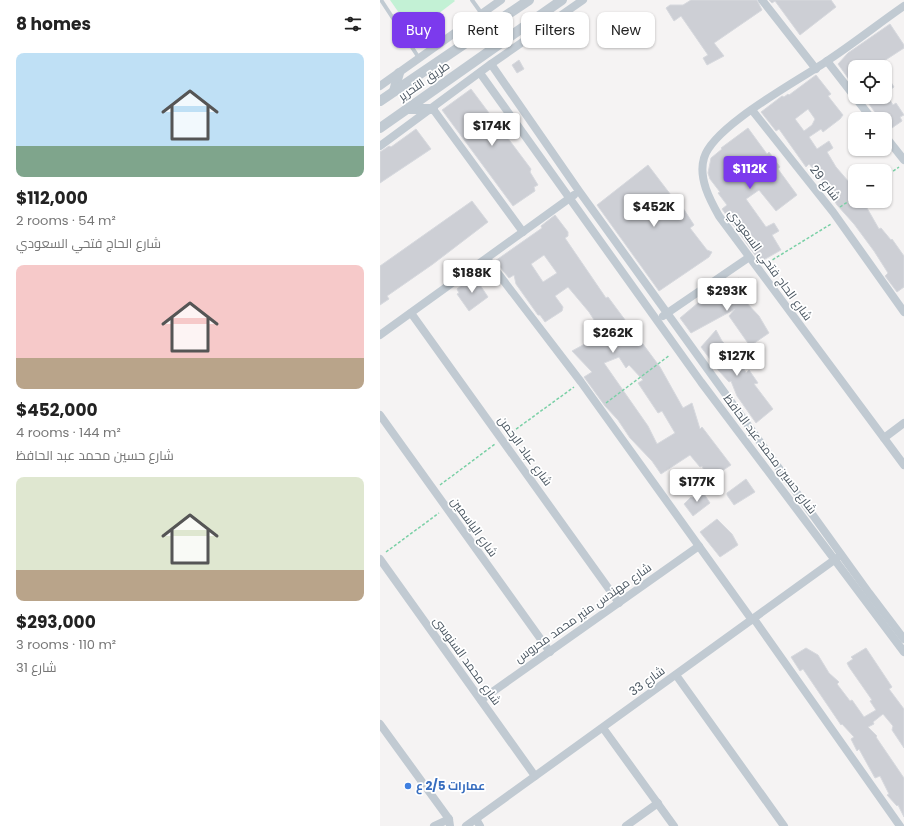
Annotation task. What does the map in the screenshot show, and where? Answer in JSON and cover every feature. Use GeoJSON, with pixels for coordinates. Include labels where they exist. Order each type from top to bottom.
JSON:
{"type":"FeatureCollection","features":[{"type":"Feature","properties":{"kind":"street"},"geometry":{"type":"LineString","coordinates":[[485,12],[502,0]]}},
{"type":"Feature","properties":{"kind":"street","name":"طريق التحرير"},"geometry":{"type":"LineString","coordinates":[[380,101],[528,0]]}},
{"type":"Feature","properties":{"kind":"street","name":"طريق التحرير"},"geometry":{"type":"LineString","coordinates":[[545,12],[562,0]]}},
{"type":"Feature","properties":{"kind":"street"},"geometry":{"type":"LineString","coordinates":[[566,12],[583,0]]}},
{"type":"Feature","properties":{"kind":"street"},"geometry":{"type":"LineString","coordinates":[[762,0],[816,69]]}},
{"type":"Feature","properties":{"kind":"street","name":"شارع الحاج فتحي السعودي"},"geometry":{"type":"LineString","coordinates":[[904,6],[827,62],[752,110],[714,140],[704,158],[703,180],[709,199],[748,258],[904,465]]}},
{"type":"Feature","properties":{"kind":"street","name":"طريق التحرير"},"geometry":{"type":"LineString","coordinates":[[380,128],[521,28]]}},
{"type":"Feature","properties":{"kind":"street"},"geometry":{"type":"LineString","coordinates":[[380,86],[453,35]]}},
{"type":"Feature","properties":{"kind":"street"},"geometry":{"type":"LineString","coordinates":[[380,146],[433,109],[491,64],[521,44]]}},
{"type":"Feature","properties":{"kind":"street"},"geometry":{"type":"LineString","coordinates":[[827,62],[866,112]]}},
{"type":"Feature","properties":{"kind":"street","name":"شارع حسين محمد عبد الحافظ"},"geometry":{"type":"LineString","coordinates":[[491,64],[666,313],[841,555],[904,639]]}},
{"type":"Feature","properties":{"kind":"street"},"geometry":{"type":"LineString","coordinates":[[394,91],[399,73]]}},
{"type":"Feature","properties":{"kind":"street","name":"شارع حسين محمد عبد الحافظ"},"geometry":{"type":"LineString","coordinates":[[480,73],[678,349],[904,652]]}},
{"type":"Feature","properties":{"kind":"street"},"geometry":{"type":"LineString","coordinates":[[407,109],[433,109]]}},
{"type":"Feature","properties":{"kind":"street"},"geometry":{"type":"LineString","coordinates":[[433,109],[523,232]]}},
{"type":"Feature","properties":{"kind":"street","name":"شارع 29"},"geometry":{"type":"LineString","coordinates":[[752,110],[833,212],[904,312]]}},
{"type":"Feature","properties":{"kind":"street"},"geometry":{"type":"LineString","coordinates":[[892,145],[904,160]]}},
{"type":"Feature","properties":{"kind":"street"},"geometry":{"type":"LineString","coordinates":[[380,335],[579,191]]}},
{"type":"Feature","properties":{"kind":"street"},"geometry":{"type":"LineString","coordinates":[[658,320],[666,313],[748,258]]}},
{"type":"Feature","properties":{"kind":"street"},"geometry":{"type":"LineString","coordinates":[[486,259],[599,408],[900,826]]}},
{"type":"Feature","properties":{"kind":"street","name":"شارع عباد الرحمن"},"geometry":{"type":"LineString","coordinates":[[411,313],[618,603]]}},
{"type":"Feature","properties":{"kind":"street","name":"شارع الياسمين"},"geometry":{"type":"LineString","coordinates":[[380,415],[550,652]]}},
{"type":"Feature","properties":{"kind":"street"},"geometry":{"type":"LineString","coordinates":[[884,438],[904,423]]}},
{"type":"Feature","properties":{"kind":"street","name":"شارع مهندس منير محمد محروس"},"geometry":{"type":"LineString","coordinates":[[481,700],[699,546]]}},
{"type":"Feature","properties":{"kind":"street","name":"شارع 33"},"geometry":{"type":"LineString","coordinates":[[466,826],[478,823],[535,776],[841,555]]}},
{"type":"Feature","properties":{"kind":"street","name":"شارع محمد السنوسى"},"geometry":{"type":"LineString","coordinates":[[380,559],[535,776]]}},
{"type":"Feature","properties":{"kind":"street"},"geometry":{"type":"LineString","coordinates":[[676,675],[784,826]]}},
{"type":"Feature","properties":{"kind":"street"},"geometry":{"type":"LineString","coordinates":[[380,724],[450,823],[434,826]]}},
{"type":"Feature","properties":{"kind":"street"},"geometry":{"type":"LineString","coordinates":[[603,728],[674,826]]}},
{"type":"Feature","properties":{"kind":"street"},"geometry":{"type":"LineString","coordinates":[[626,826],[658,803]]}},
{"type":"Feature","properties":{"kind":"lane"},"geometry":{"type":"LineString","coordinates":[[381,0],[420,59]]}},
{"type":"Feature","properties":{"kind":"lane"},"geometry":{"type":"LineString","coordinates":[[472,0],[481,12]]}},
{"type":"Feature","properties":{"kind":"path"},"geometry":{"type":"LineString","coordinates":[[892,172],[904,164]]}},
{"type":"Feature","properties":{"kind":"path"},"geometry":{"type":"LineString","coordinates":[[833,212],[848,202]]}},
{"type":"Feature","properties":{"kind":"path"},"geometry":{"type":"LineString","coordinates":[[757,269],[838,219]]}},
{"type":"Feature","properties":{"kind":"path"},"geometry":{"type":"LineString","coordinates":[[599,408],[678,349]]}},
{"type":"Feature","properties":{"kind":"path"},"geometry":{"type":"LineString","coordinates":[[380,556],[446,508]]}},
{"type":"Feature","properties":{"kind":"green space"},"geometry":{"type":"Polygon","coordinates":[[[390,0],[455,1],[441,12],[398,12],[390,0]]]}},
{"type":"Feature","properties":{"kind":"building"},"geometry":{"type":"Polygon","coordinates":[[[691,0],[757,0],[762,10],[714,43],[724,56],[707,65],[703,58],[708,55],[681,16],[674,21],[666,8],[670,5],[683,5],[691,0]]]}},
{"type":"Feature","properties":{"kind":"building"},"geometry":{"type":"Polygon","coordinates":[[[769,0],[831,0],[836,7],[800,35],[775,1],[772,3],[769,0]]]}},
{"type":"Feature","properties":{"kind":"building"},"geometry":{"type":"Polygon","coordinates":[[[890,24],[904,45],[904,48],[886,60],[848,60],[848,78],[838,64],[848,53],[890,24]]]}},
{"type":"Feature","properties":{"kind":"building"},"geometry":{"type":"Polygon","coordinates":[[[519,60],[524,69],[517,73],[512,65],[519,60]]]}},
{"type":"Feature","properties":{"kind":"building"},"geometry":{"type":"Polygon","coordinates":[[[816,75],[831,94],[828,96],[843,115],[823,132],[821,129],[809,137],[817,149],[829,141],[833,148],[827,152],[836,167],[848,181],[848,208],[867,208],[879,229],[881,228],[891,240],[892,239],[904,256],[904,287],[897,292],[885,276],[888,273],[874,251],[854,224],[837,205],[820,177],[809,164],[806,167],[779,129],[776,131],[761,112],[782,96],[784,97],[788,94],[789,95],[816,75]],[[808,109],[795,119],[804,131],[812,125],[815,119],[808,109]]]}},
{"type":"Feature","properties":{"kind":"building"},"geometry":{"type":"Polygon","coordinates":[[[471,89],[531,169],[530,172],[538,185],[534,187],[535,191],[513,206],[442,110],[471,89]]]}},
{"type":"Feature","properties":{"kind":"building"},"geometry":{"type":"Polygon","coordinates":[[[892,103],[893,105],[896,103],[904,115],[900,117],[902,121],[892,128],[892,112],[875,112],[869,104],[892,103]]]}},
{"type":"Feature","properties":{"kind":"building"},"geometry":{"type":"Polygon","coordinates":[[[748,128],[767,154],[769,152],[780,167],[778,169],[797,195],[776,211],[759,190],[746,199],[766,227],[774,223],[779,231],[772,235],[781,250],[760,262],[722,209],[727,205],[718,193],[720,192],[710,179],[708,173],[711,158],[722,149],[721,148],[748,128]]]}},
{"type":"Feature","properties":{"kind":"building"},"geometry":{"type":"Polygon","coordinates":[[[416,129],[431,149],[380,183],[380,152],[389,146],[391,147],[416,129]]]}},
{"type":"Feature","properties":{"kind":"building"},"geometry":{"type":"Polygon","coordinates":[[[648,165],[677,203],[679,202],[694,225],[690,228],[707,250],[712,252],[709,257],[659,291],[597,205],[648,165]]]}},
{"type":"Feature","properties":{"kind":"building"},"geometry":{"type":"Polygon","coordinates":[[[472,201],[488,222],[433,264],[387,296],[389,299],[380,305],[380,266],[472,201]]]}},
{"type":"Feature","properties":{"kind":"building"},"geometry":{"type":"Polygon","coordinates":[[[555,215],[568,232],[568,236],[565,238],[606,298],[608,297],[660,367],[683,408],[692,403],[700,429],[702,427],[731,465],[708,480],[702,466],[700,467],[690,455],[661,474],[652,461],[630,438],[618,420],[605,406],[584,377],[592,372],[572,351],[603,334],[589,312],[568,287],[555,296],[563,307],[562,311],[545,322],[540,315],[538,315],[516,284],[514,275],[509,278],[495,261],[542,228],[541,226],[555,215]],[[544,255],[531,264],[543,282],[557,273],[544,255]],[[619,357],[604,363],[648,426],[657,444],[675,433],[662,411],[658,413],[638,383],[643,380],[629,365],[626,368],[619,357]]]}},
{"type":"Feature","properties":{"kind":"building"},"geometry":{"type":"Polygon","coordinates":[[[474,276],[488,297],[469,311],[457,294],[459,293],[457,289],[474,276]]]}},
{"type":"Feature","properties":{"kind":"building"},"geometry":{"type":"Polygon","coordinates":[[[739,278],[750,294],[743,299],[759,316],[769,333],[750,346],[729,316],[735,309],[691,333],[680,318],[717,287],[719,289],[739,278]]]}},
{"type":"Feature","properties":{"kind":"building"},"geometry":{"type":"Polygon","coordinates":[[[716,330],[722,341],[738,357],[746,373],[749,370],[758,383],[754,384],[773,409],[756,423],[737,396],[731,381],[729,382],[719,371],[701,347],[716,330]]]}},
{"type":"Feature","properties":{"kind":"building"},"geometry":{"type":"Polygon","coordinates":[[[746,479],[755,492],[734,505],[727,493],[746,479]]]}},
{"type":"Feature","properties":{"kind":"building"},"geometry":{"type":"Polygon","coordinates":[[[702,491],[710,503],[693,516],[684,504],[691,497],[692,498],[702,491]]]}},
{"type":"Feature","properties":{"kind":"building"},"geometry":{"type":"Polygon","coordinates":[[[717,519],[732,534],[738,545],[720,557],[700,532],[717,519]]]}},
{"type":"Feature","properties":{"kind":"building"},"geometry":{"type":"Polygon","coordinates":[[[806,648],[818,655],[829,673],[839,682],[837,684],[850,701],[852,700],[864,717],[876,710],[870,701],[872,700],[847,663],[853,659],[851,657],[866,648],[892,687],[889,689],[904,709],[904,748],[892,730],[893,726],[883,714],[873,722],[874,724],[868,727],[877,736],[876,737],[904,778],[904,817],[898,805],[897,806],[887,795],[889,794],[880,776],[875,778],[859,749],[857,751],[851,739],[854,737],[842,724],[841,725],[803,669],[800,671],[791,657],[806,648]]]}},
{"type":"Feature","properties":{"kind":"place","name":"عمارات 2/5 ع"},"geometry":{"type":"Point","coordinates":[408,786]}}]}
